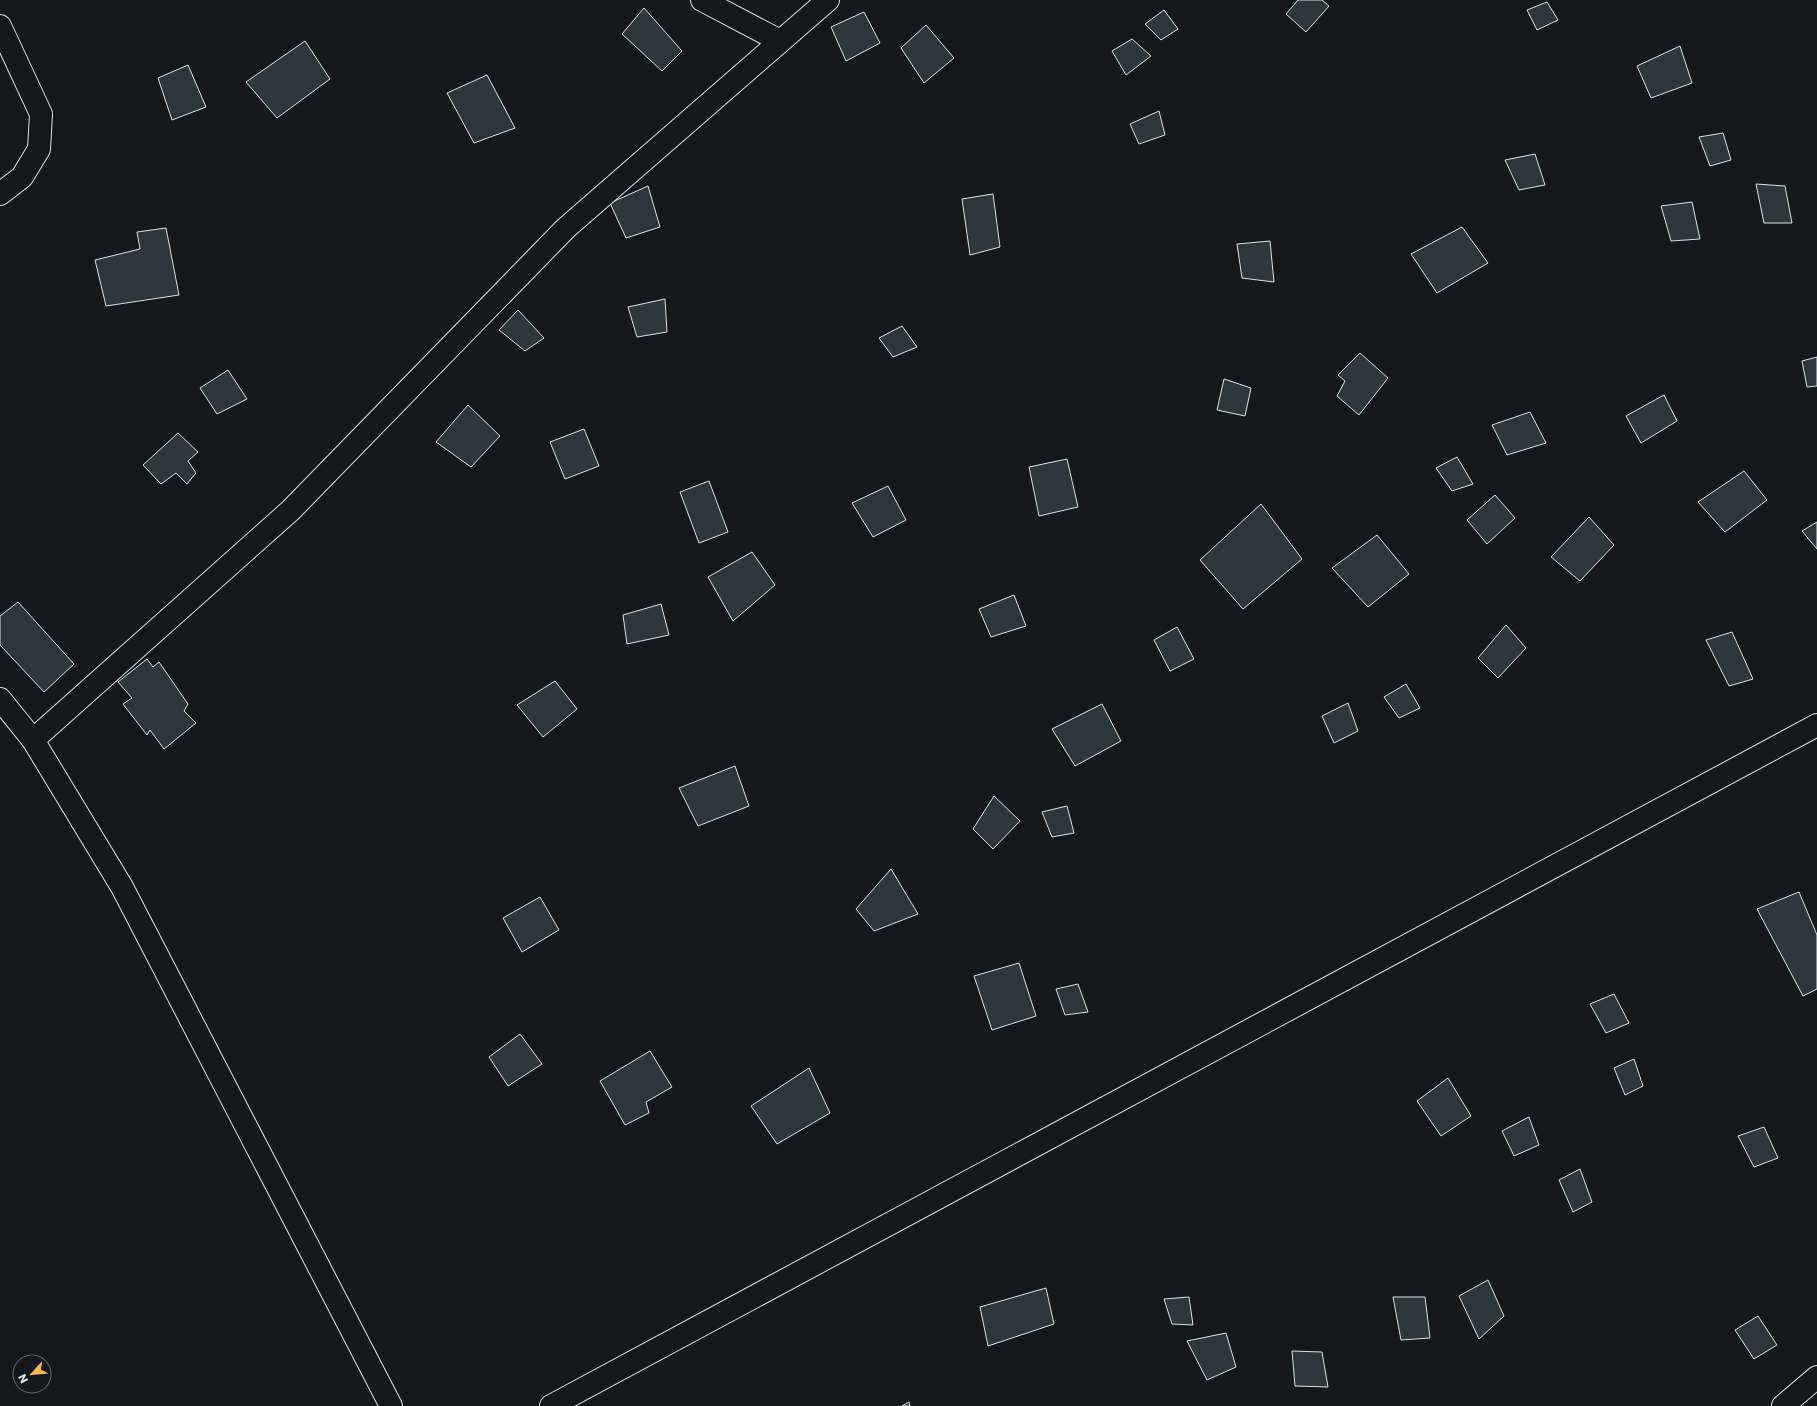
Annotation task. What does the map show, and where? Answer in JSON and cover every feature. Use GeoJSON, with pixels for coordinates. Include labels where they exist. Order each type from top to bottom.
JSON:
{"type":"FeatureCollection","features":[{"type":"Feature","properties":{"kind":"street"},"geometry":{"type":"LineString","coordinates":[[702,0],[780,41]]}},
{"type":"Feature","properties":{"kind":"street"},"geometry":{"type":"LineString","coordinates":[[33,740],[291,510],[566,228],[828,0]]}},
{"type":"Feature","properties":{"kind":"street"},"geometry":{"type":"LineString","coordinates":[[0,26],[41,114],[39,149],[22,177],[0,194]]}},
{"type":"Feature","properties":{"kind":"street"},"geometry":{"type":"LineString","coordinates":[[0,699],[33,740],[122,887],[391,1406]]}},
{"type":"Feature","properties":{"kind":"street"},"geometry":{"type":"LineString","coordinates":[[551,1406],[1817,725]]}},
{"type":"Feature","properties":{"kind":"street"},"geometry":{"type":"LineString","coordinates":[[1783,1406],[1817,1377]]}},
{"type":"Feature","properties":{"kind":"building"},"geometry":{"type":"Polygon","coordinates":[[[1298,0],[1322,0],[1329,6],[1306,32],[1286,14],[1298,0]]]}},
{"type":"Feature","properties":{"kind":"building"},"geometry":{"type":"Polygon","coordinates":[[[1547,2],[1558,20],[1537,30],[1527,10],[1547,2]]]}},
{"type":"Feature","properties":{"kind":"building"},"geometry":{"type":"Polygon","coordinates":[[[644,8],[682,51],[662,71],[622,34],[644,8]]]}},
{"type":"Feature","properties":{"kind":"building"},"geometry":{"type":"Polygon","coordinates":[[[1164,10],[1178,29],[1161,40],[1145,24],[1164,10]]]}},
{"type":"Feature","properties":{"kind":"building"},"geometry":{"type":"Polygon","coordinates":[[[864,12],[880,43],[846,61],[831,27],[864,12]]]}},
{"type":"Feature","properties":{"kind":"building"},"geometry":{"type":"Polygon","coordinates":[[[926,25],[954,58],[924,83],[901,48],[926,25]]]}},
{"type":"Feature","properties":{"kind":"building"},"geometry":{"type":"Polygon","coordinates":[[[1132,39],[1151,56],[1126,75],[1112,51],[1132,39]]]}},
{"type":"Feature","properties":{"kind":"building"},"geometry":{"type":"Polygon","coordinates":[[[305,41],[330,79],[277,118],[246,82],[305,41]]]}},
{"type":"Feature","properties":{"kind":"building"},"geometry":{"type":"Polygon","coordinates":[[[1680,46],[1692,83],[1651,98],[1637,66],[1680,46]]]}},
{"type":"Feature","properties":{"kind":"building"},"geometry":{"type":"Polygon","coordinates":[[[188,65],[206,107],[172,120],[158,78],[188,65]]]}},
{"type":"Feature","properties":{"kind":"building"},"geometry":{"type":"Polygon","coordinates":[[[487,75],[515,128],[474,143],[447,93],[487,75]]]}},
{"type":"Feature","properties":{"kind":"building"},"geometry":{"type":"Polygon","coordinates":[[[1159,111],[1165,135],[1139,144],[1130,124],[1159,111]]]}},
{"type":"Feature","properties":{"kind":"building"},"geometry":{"type":"Polygon","coordinates":[[[1723,133],[1731,160],[1710,166],[1699,137],[1723,133]]]}},
{"type":"Feature","properties":{"kind":"building"},"geometry":{"type":"Polygon","coordinates":[[[1535,154],[1545,185],[1519,190],[1505,160],[1535,154]]]}},
{"type":"Feature","properties":{"kind":"building"},"geometry":{"type":"Polygon","coordinates":[[[1756,184],[1785,186],[1792,223],[1764,223],[1756,184]]]}},
{"type":"Feature","properties":{"kind":"building"},"geometry":{"type":"Polygon","coordinates":[[[648,186],[660,227],[626,238],[610,203],[648,186]]]}},
{"type":"Feature","properties":{"kind":"building"},"geometry":{"type":"Polygon","coordinates":[[[993,194],[1000,247],[970,255],[962,199],[993,194]]]}},
{"type":"Feature","properties":{"kind":"building"},"geometry":{"type":"Polygon","coordinates":[[[1692,202],[1700,239],[1671,241],[1661,206],[1692,202]]]}},
{"type":"Feature","properties":{"kind":"building"},"geometry":{"type":"Polygon","coordinates":[[[1462,227],[1488,263],[1437,293],[1411,254],[1462,227]]]}},
{"type":"Feature","properties":{"kind":"building"},"geometry":{"type":"Polygon","coordinates":[[[166,228],[179,295],[106,306],[95,260],[140,249],[137,232],[166,228]]]}},
{"type":"Feature","properties":{"kind":"building"},"geometry":{"type":"Polygon","coordinates":[[[1270,241],[1274,282],[1242,278],[1237,244],[1270,241]]]}},
{"type":"Feature","properties":{"kind":"building"},"geometry":{"type":"Polygon","coordinates":[[[665,299],[667,332],[637,337],[628,307],[665,299]]]}},
{"type":"Feature","properties":{"kind":"building"},"geometry":{"type":"Polygon","coordinates":[[[518,310],[544,338],[525,351],[499,330],[518,310]]]}},
{"type":"Feature","properties":{"kind":"building"},"geometry":{"type":"Polygon","coordinates":[[[902,326],[917,347],[893,357],[879,338],[902,326]]]}},
{"type":"Feature","properties":{"kind":"building"},"geometry":{"type":"Polygon","coordinates":[[[1360,353],[1388,378],[1359,415],[1337,396],[1345,381],[1338,375],[1360,353]]]}},
{"type":"Feature","properties":{"kind":"building"},"geometry":{"type":"Polygon","coordinates":[[[1817,357],[1817,386],[1807,387],[1802,361],[1817,357]]]}},
{"type":"Feature","properties":{"kind":"building"},"geometry":{"type":"Polygon","coordinates":[[[228,370],[247,399],[217,414],[200,388],[228,370]]]}},
{"type":"Feature","properties":{"kind":"building"},"geometry":{"type":"Polygon","coordinates":[[[1224,379],[1251,388],[1245,416],[1217,410],[1224,379]]]}},
{"type":"Feature","properties":{"kind":"building"},"geometry":{"type":"Polygon","coordinates":[[[1664,395],[1677,421],[1641,443],[1626,416],[1664,395]]]}},
{"type":"Feature","properties":{"kind":"building"},"geometry":{"type":"Polygon","coordinates":[[[468,405],[500,436],[471,467],[436,442],[468,405]]]}},
{"type":"Feature","properties":{"kind":"building"},"geometry":{"type":"Polygon","coordinates":[[[1530,412],[1546,443],[1507,455],[1492,425],[1530,412]]]}},
{"type":"Feature","properties":{"kind":"building"},"geometry":{"type":"Polygon","coordinates":[[[584,429],[599,466],[565,479],[550,442],[584,429]]]}},
{"type":"Feature","properties":{"kind":"building"},"geometry":{"type":"Polygon","coordinates":[[[178,433],[198,452],[188,461],[196,473],[187,484],[176,473],[161,484],[143,465],[178,433]]]}},
{"type":"Feature","properties":{"kind":"building"},"geometry":{"type":"Polygon","coordinates":[[[1457,457],[1473,484],[1452,491],[1436,468],[1457,457]]]}},
{"type":"Feature","properties":{"kind":"building"},"geometry":{"type":"Polygon","coordinates":[[[1067,459],[1078,507],[1039,516],[1029,467],[1067,459]]]}},
{"type":"Feature","properties":{"kind":"building"},"geometry":{"type":"Polygon","coordinates":[[[1744,471],[1767,500],[1725,532],[1698,502],[1744,471]]]}},
{"type":"Feature","properties":{"kind":"building"},"geometry":{"type":"Polygon","coordinates":[[[709,481],[728,532],[699,543],[680,492],[709,481]]]}},
{"type":"Feature","properties":{"kind":"building"},"geometry":{"type":"Polygon","coordinates":[[[888,486],[906,520],[873,537],[852,503],[888,486]]]}},
{"type":"Feature","properties":{"kind":"building"},"geometry":{"type":"Polygon","coordinates":[[[1495,495],[1515,518],[1487,544],[1467,520],[1495,495]]]}},
{"type":"Feature","properties":{"kind":"building"},"geometry":{"type":"Polygon","coordinates":[[[1261,504],[1302,559],[1243,609],[1200,560],[1261,504]]]}},
{"type":"Feature","properties":{"kind":"building"},"geometry":{"type":"Polygon","coordinates":[[[1589,517],[1614,545],[1580,581],[1551,557],[1589,517]]]}},
{"type":"Feature","properties":{"kind":"building"},"geometry":{"type":"Polygon","coordinates":[[[1817,522],[1817,549],[1802,531],[1817,522]]]}},
{"type":"Feature","properties":{"kind":"building"},"geometry":{"type":"Polygon","coordinates":[[[1377,535],[1409,574],[1368,607],[1332,568],[1377,535]]]}},
{"type":"Feature","properties":{"kind":"building"},"geometry":{"type":"Polygon","coordinates":[[[752,552],[775,585],[733,621],[708,577],[752,552]]]}},
{"type":"Feature","properties":{"kind":"building"},"geometry":{"type":"Polygon","coordinates":[[[1014,595],[1026,626],[991,637],[979,609],[1014,595]]]}},
{"type":"Feature","properties":{"kind":"building"},"geometry":{"type":"Polygon","coordinates":[[[18,602],[74,664],[44,692],[0,645],[0,616],[18,602]]]}},
{"type":"Feature","properties":{"kind":"building"},"geometry":{"type":"Polygon","coordinates":[[[661,604],[669,635],[627,644],[623,615],[661,604]]]}},
{"type":"Feature","properties":{"kind":"building"},"geometry":{"type":"Polygon","coordinates":[[[1506,625],[1526,648],[1498,678],[1478,658],[1506,625]]]}},
{"type":"Feature","properties":{"kind":"building"},"geometry":{"type":"Polygon","coordinates":[[[1177,627],[1194,659],[1170,671],[1154,640],[1177,627]]]}},
{"type":"Feature","properties":{"kind":"building"},"geometry":{"type":"Polygon","coordinates":[[[1732,632],[1753,679],[1729,686],[1706,640],[1732,632]]]}},
{"type":"Feature","properties":{"kind":"building"},"geometry":{"type":"Polygon","coordinates":[[[147,659],[153,667],[159,662],[188,704],[184,711],[196,723],[164,749],[150,730],[147,735],[123,704],[132,698],[118,682],[147,659]]]}},
{"type":"Feature","properties":{"kind":"building"},"geometry":{"type":"Polygon","coordinates":[[[555,681],[577,709],[543,737],[517,705],[555,681]]]}},
{"type":"Feature","properties":{"kind":"building"},"geometry":{"type":"Polygon","coordinates":[[[1406,684],[1420,708],[1399,718],[1384,697],[1406,684]]]}},
{"type":"Feature","properties":{"kind":"building"},"geometry":{"type":"Polygon","coordinates":[[[1348,703],[1358,731],[1334,743],[1322,716],[1348,703]]]}},
{"type":"Feature","properties":{"kind":"building"},"geometry":{"type":"Polygon","coordinates":[[[1102,704],[1121,741],[1075,766],[1052,729],[1102,704]]]}},
{"type":"Feature","properties":{"kind":"building"},"geometry":{"type":"Polygon","coordinates":[[[735,766],[749,806],[698,826],[679,788],[735,766]]]}},
{"type":"Feature","properties":{"kind":"building"},"geometry":{"type":"Polygon","coordinates":[[[994,796],[1020,821],[993,849],[973,829],[994,796]]]}},
{"type":"Feature","properties":{"kind":"building"},"geometry":{"type":"Polygon","coordinates":[[[1067,806],[1074,833],[1052,837],[1042,812],[1067,806]]]}},
{"type":"Feature","properties":{"kind":"building"},"geometry":{"type":"Polygon","coordinates":[[[891,869],[918,914],[874,931],[856,909],[891,869]]]}},
{"type":"Feature","properties":{"kind":"building"},"geometry":{"type":"Polygon","coordinates":[[[1799,892],[1817,935],[1817,989],[1803,996],[1757,909],[1799,892]]]}},
{"type":"Feature","properties":{"kind":"building"},"geometry":{"type":"Polygon","coordinates":[[[540,897],[559,930],[522,952],[503,918],[540,897]]]}},
{"type":"Feature","properties":{"kind":"building"},"geometry":{"type":"Polygon","coordinates":[[[1019,963],[1036,1016],[992,1030],[974,976],[1019,963]]]}},
{"type":"Feature","properties":{"kind":"building"},"geometry":{"type":"Polygon","coordinates":[[[1078,984],[1088,1012],[1065,1015],[1056,989],[1078,984]]]}},
{"type":"Feature","properties":{"kind":"building"},"geometry":{"type":"Polygon","coordinates":[[[1614,994],[1629,1023],[1606,1033],[1590,1004],[1614,994]]]}},
{"type":"Feature","properties":{"kind":"building"},"geometry":{"type":"Polygon","coordinates":[[[520,1034],[542,1064],[508,1086],[489,1057],[520,1034]]]}},
{"type":"Feature","properties":{"kind":"building"},"geometry":{"type":"Polygon","coordinates":[[[650,1051],[672,1087],[646,1102],[649,1113],[625,1125],[600,1081],[650,1051]]]}},
{"type":"Feature","properties":{"kind":"building"},"geometry":{"type":"Polygon","coordinates":[[[1634,1059],[1643,1086],[1625,1095],[1614,1068],[1634,1059]]]}},
{"type":"Feature","properties":{"kind":"building"},"geometry":{"type":"Polygon","coordinates":[[[809,1068],[830,1113],[777,1144],[751,1106],[809,1068]]]}},
{"type":"Feature","properties":{"kind":"building"},"geometry":{"type":"Polygon","coordinates":[[[1448,1078],[1471,1116],[1441,1136],[1417,1101],[1448,1078]]]}},
{"type":"Feature","properties":{"kind":"building"},"geometry":{"type":"Polygon","coordinates":[[[1529,1117],[1539,1145],[1514,1156],[1502,1131],[1529,1117]]]}},
{"type":"Feature","properties":{"kind":"building"},"geometry":{"type":"Polygon","coordinates":[[[1764,1127],[1778,1158],[1754,1167],[1738,1136],[1764,1127]]]}},
{"type":"Feature","properties":{"kind":"building"},"geometry":{"type":"Polygon","coordinates":[[[1580,1169],[1592,1202],[1573,1212],[1559,1180],[1580,1169]]]}},
{"type":"Feature","properties":{"kind":"building"},"geometry":{"type":"Polygon","coordinates":[[[1488,1280],[1504,1316],[1479,1339],[1459,1296],[1488,1280]]]}},
{"type":"Feature","properties":{"kind":"building"},"geometry":{"type":"Polygon","coordinates":[[[1046,1288],[1054,1324],[988,1346],[980,1307],[1046,1288]]]}},
{"type":"Feature","properties":{"kind":"building"},"geometry":{"type":"Polygon","coordinates":[[[1189,1297],[1193,1325],[1172,1324],[1164,1299],[1189,1297]]]}},
{"type":"Feature","properties":{"kind":"building"},"geometry":{"type":"Polygon","coordinates":[[[1393,1297],[1425,1297],[1430,1338],[1401,1340],[1393,1297]]]}},
{"type":"Feature","properties":{"kind":"building"},"geometry":{"type":"Polygon","coordinates":[[[1758,1316],[1777,1345],[1754,1359],[1735,1330],[1758,1316]]]}},
{"type":"Feature","properties":{"kind":"building"},"geometry":{"type":"Polygon","coordinates":[[[1226,1333],[1236,1367],[1207,1380],[1187,1341],[1226,1333]]]}},
{"type":"Feature","properties":{"kind":"building"},"geometry":{"type":"Polygon","coordinates":[[[1292,1351],[1322,1352],[1328,1387],[1295,1386],[1292,1351]]]}},
{"type":"Feature","properties":{"kind":"building"},"geometry":{"type":"Polygon","coordinates":[[[909,1402],[910,1406],[902,1406],[909,1402]]]}}]}
